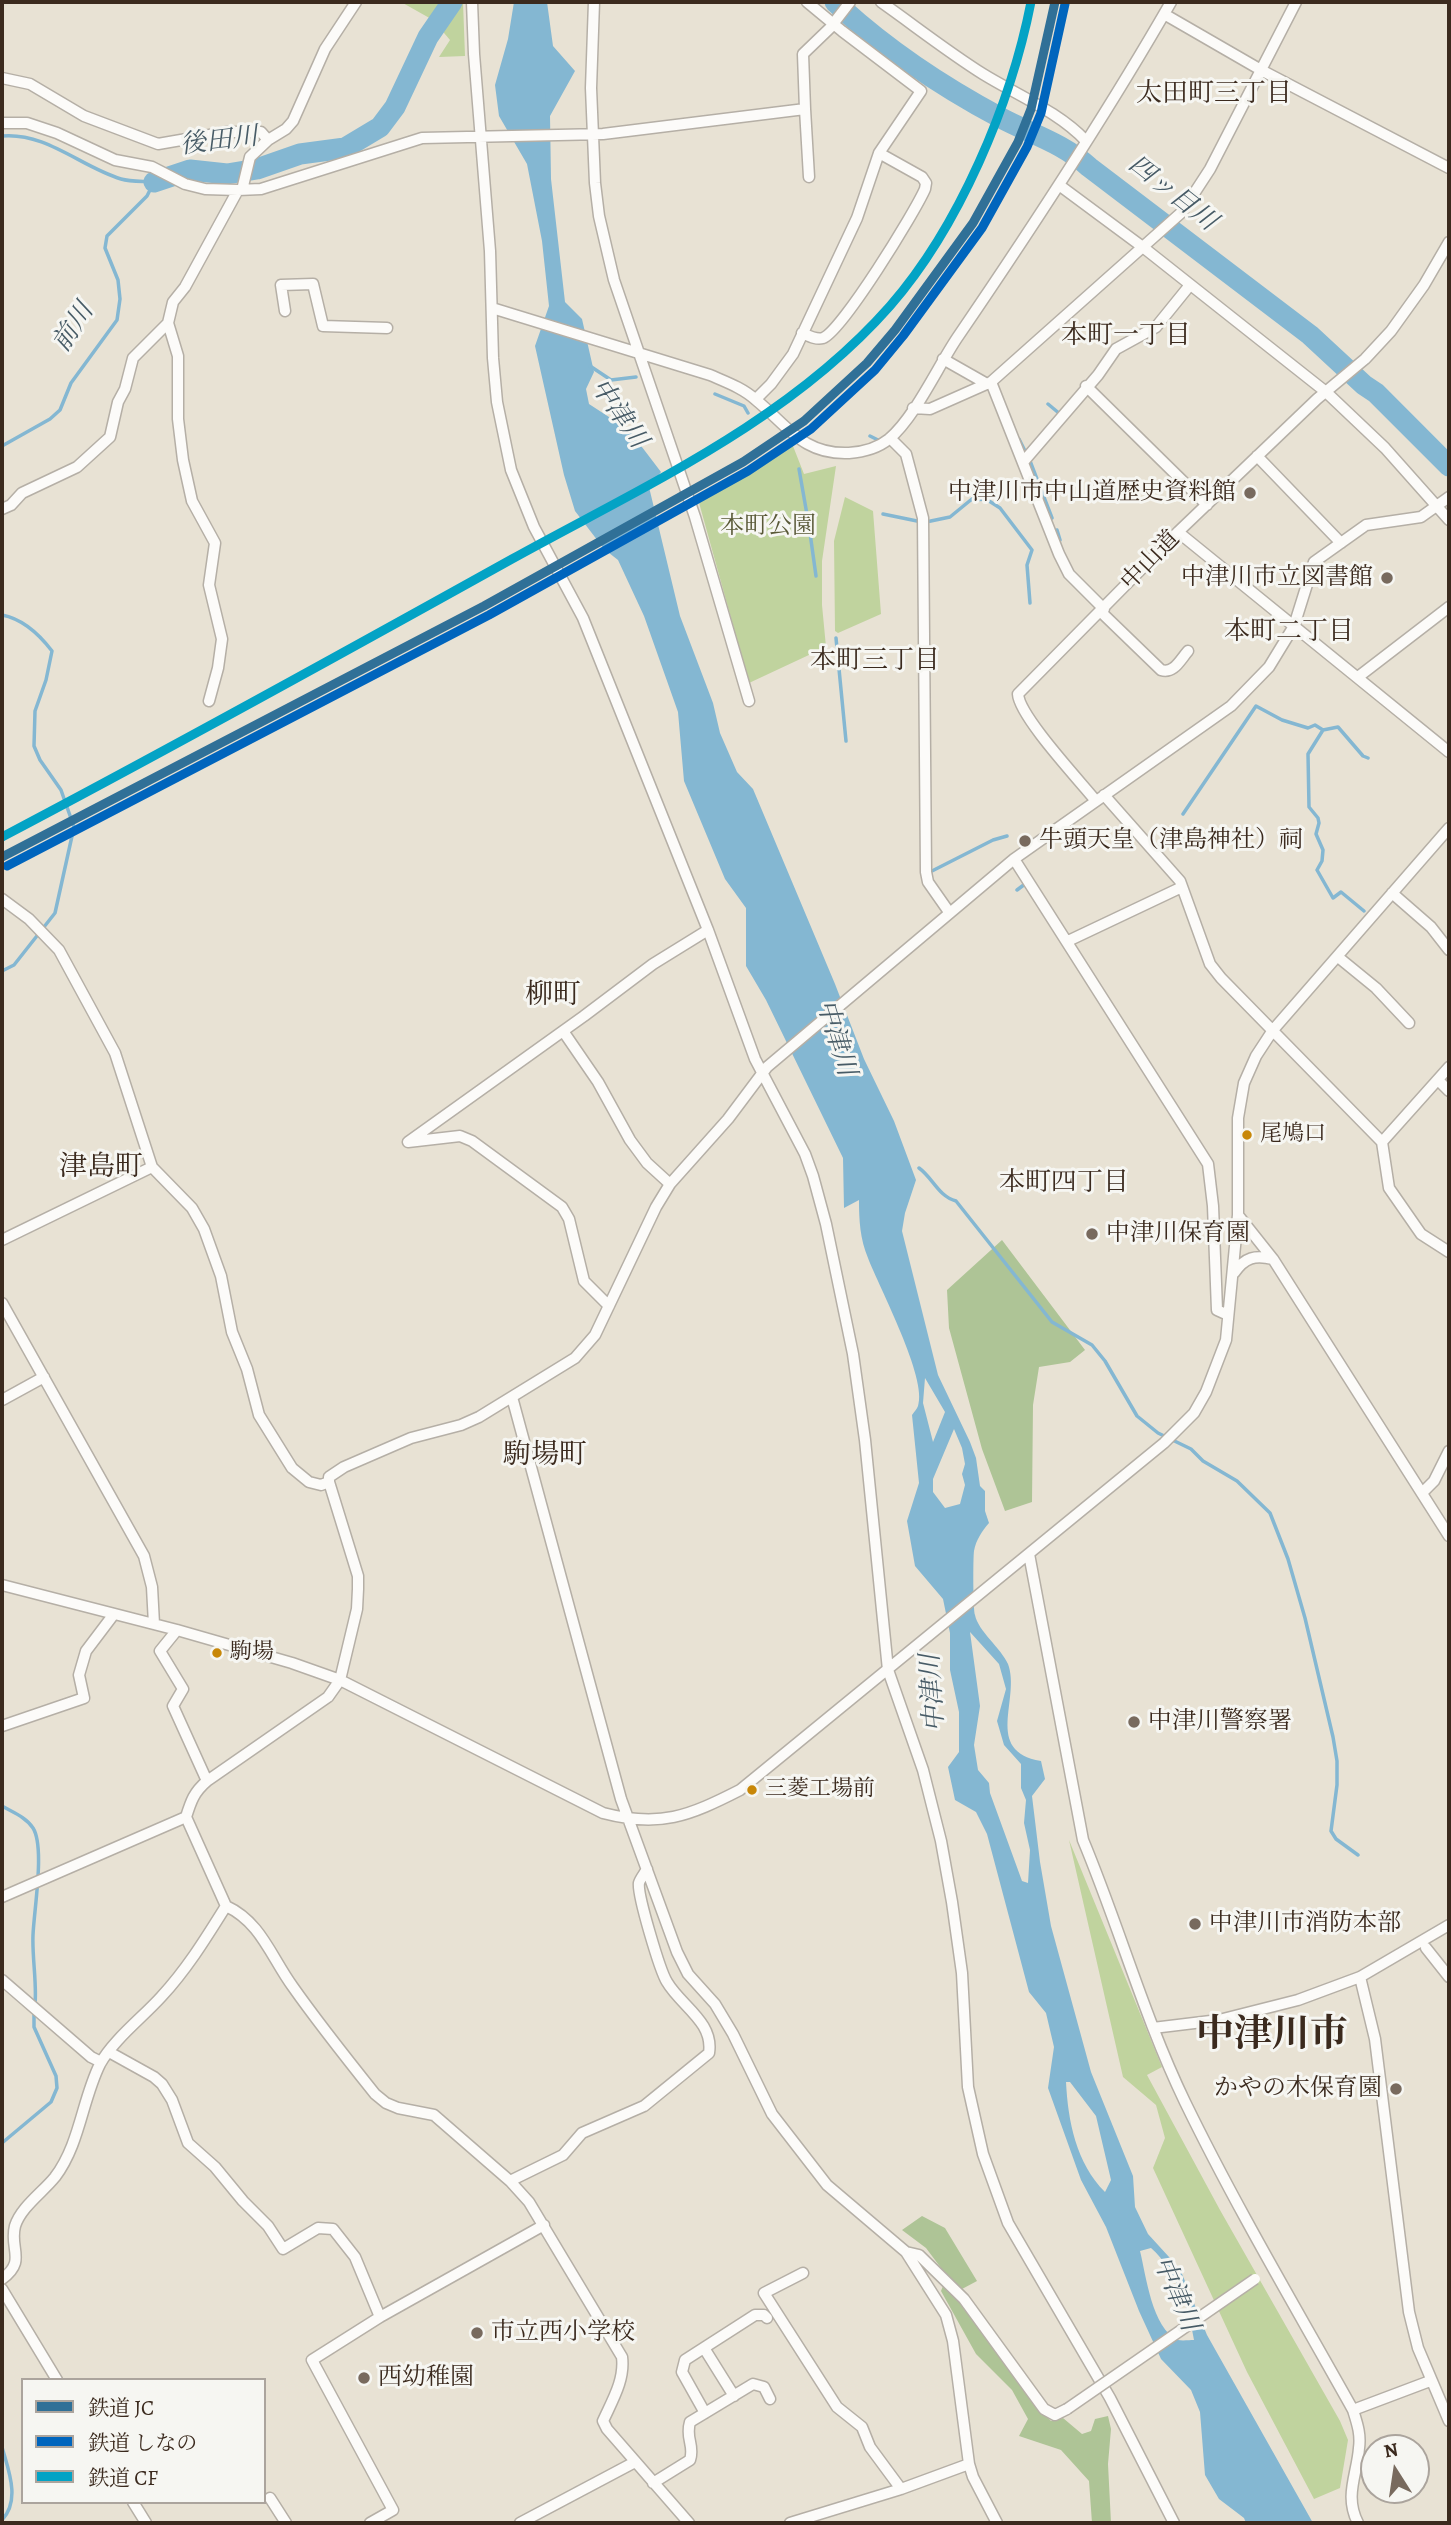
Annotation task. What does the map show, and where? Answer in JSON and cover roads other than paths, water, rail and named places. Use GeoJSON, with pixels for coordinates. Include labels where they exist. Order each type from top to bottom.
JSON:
{"type":"FeatureCollection","features":[{"type":"Feature","properties":{"kind":"street"},"geometry":{"type":"LineString","coordinates":[[209,701],[222,639],[209,585],[215,543],[192,500],[183,460],[178,419],[178,356],[168,323],[173,302],[185,287],[242,187],[250,157],[293,121],[325,49],[356,2]]}},
{"type":"Feature","properties":{"kind":"street"},"geometry":{"type":"LineString","coordinates":[[472,2],[474,54],[486,136],[493,358],[497,402],[516,484],[534,527],[583,618],[708,930],[755,1059],[765,1070],[813,1176],[827,1224],[853,1354],[865,1440],[888,1670],[923,1770],[941,1840],[962,1973],[968,2087],[983,2154],[1007,2223],[1110,2398],[1174,2523]]}},
{"type":"Feature","properties":{"kind":"street"},"geometry":{"type":"LineString","coordinates":[[594,2],[589,135],[599,216],[614,280],[677,471],[695,517],[749,701]]}},
{"type":"Feature","properties":{"kind":"street"},"geometry":{"type":"LineString","coordinates":[[756,399],[781,372],[802,333],[857,218],[879,153],[921,91],[836,20],[807,2]]}},
{"type":"Feature","properties":{"kind":"street"},"geometry":{"type":"LineString","coordinates":[[809,177],[803,54],[850,2]]}},
{"type":"Feature","properties":{"kind":"street"},"geometry":{"type":"LineString","coordinates":[[881,2],[981,73],[1074,128],[1085,143]]}},
{"type":"Feature","properties":{"kind":"street"},"geometry":{"type":"LineString","coordinates":[[492,308],[710,375],[740,388],[756,399],[798,439],[814,449],[830,453],[864,451],[881,445],[890,438],[913,408],[1059,185],[1171,2]]}},
{"type":"Feature","properties":{"kind":"street"},"geometry":{"type":"LineString","coordinates":[[913,408],[930,409],[989,383],[1177,217],[1210,169],[1296,2]]}},
{"type":"Feature","properties":{"kind":"street"},"geometry":{"type":"LineString","coordinates":[[1164,14],[1261,69],[1449,168]]}},
{"type":"Feature","properties":{"kind":"street"},"geometry":{"type":"LineString","coordinates":[[2,78],[30,84],[84,116],[158,144],[227,132],[261,132],[268,140]]}},
{"type":"Feature","properties":{"kind":"street"},"geometry":{"type":"LineString","coordinates":[[2,122],[27,123],[57,133],[115,160],[152,167],[185,184],[205,189],[261,189],[422,138],[589,135],[805,109]]}},
{"type":"Feature","properties":{"kind":"street"},"geometry":{"type":"LineString","coordinates":[[802,333],[820,339],[827,336],[841,320],[879,268],[925,189],[926,183],[922,177],[879,153]]}},
{"type":"Feature","properties":{"kind":"street"},"geometry":{"type":"LineString","coordinates":[[1059,185],[1144,248],[1326,392],[1385,447],[1449,520]]}},
{"type":"Feature","properties":{"kind":"street","name":"中山道"},"geometry":{"type":"LineString","coordinates":[[1100,798],[1039,732],[1018,701],[1018,694],[1178,532],[1326,392],[1361,363],[1391,331],[1424,285],[1449,242]]}},
{"type":"Feature","properties":{"kind":"street"},"geometry":{"type":"LineString","coordinates":[[285,311],[281,285],[313,284],[323,326],[387,328]]}},
{"type":"Feature","properties":{"kind":"street"},"geometry":{"type":"LineString","coordinates":[[1024,461],[1116,349],[1156,327],[1190,285]]}},
{"type":"Feature","properties":{"kind":"street"},"geometry":{"type":"LineString","coordinates":[[2,509],[11,505],[22,493],[77,467],[110,437],[118,402],[125,388],[133,358],[168,323]]}},
{"type":"Feature","properties":{"kind":"street"},"geometry":{"type":"LineString","coordinates":[[943,359],[989,383],[1024,461],[1069,574],[1161,670],[1167,672],[1173,669],[1188,651]]}},
{"type":"Feature","properties":{"kind":"street"},"geometry":{"type":"LineString","coordinates":[[1086,386],[1208,505]]}},
{"type":"Feature","properties":{"kind":"street"},"geometry":{"type":"LineString","coordinates":[[890,438],[906,454],[923,518],[926,872],[928,882],[949,912]]}},
{"type":"Feature","properties":{"kind":"street"},"geometry":{"type":"LineString","coordinates":[[1257,456],[1341,542]]}},
{"type":"Feature","properties":{"kind":"street"},"geometry":{"type":"LineString","coordinates":[[689,2523],[603,2421],[621,2380],[624,2368],[622,2357],[529,2202],[510,2181],[434,2115],[386,2103],[375,2094],[292,1986],[253,1924],[242,1913],[226,1906],[186,1817],[196,1790],[328,1697],[340,1680],[357,1609],[358,1576],[329,1477],[344,1467],[411,1438],[461,1425],[479,1417],[575,1359],[595,1335],[656,1207],[670,1184],[728,1119],[765,1070],[1014,859],[1231,706],[1269,667],[1294,626],[1314,562],[1366,525],[1421,517],[1449,497]]}},
{"type":"Feature","properties":{"kind":"street"},"geometry":{"type":"LineString","coordinates":[[1178,532],[1449,752]]}},
{"type":"Feature","properties":{"kind":"street"},"geometry":{"type":"LineString","coordinates":[[1358,677],[1449,607]]}},
{"type":"Feature","properties":{"kind":"street"},"geometry":{"type":"LineString","coordinates":[[1100,798],[1155,851],[1180,881],[1210,964],[1382,1142],[1389,1188],[1421,1234],[1449,1252]]}},
{"type":"Feature","properties":{"kind":"street"},"geometry":{"type":"LineString","coordinates":[[2,1585],[177,1630],[292,1663],[340,1680],[603,1813],[629,1820],[653,1821],[698,1811],[740,1790],[1164,1443],[1194,1412],[1217,1366],[1226,1340],[1238,1215],[1237,1118],[1244,1083],[1256,1056],[1273,1030],[1449,828]]}},
{"type":"Feature","properties":{"kind":"street"},"geometry":{"type":"LineString","coordinates":[[1014,859],[1208,1164],[1213,1206],[1217,1310],[1228,1315]]}},
{"type":"Feature","properties":{"kind":"street"},"geometry":{"type":"LineString","coordinates":[[1068,940],[1182,887]]}},
{"type":"Feature","properties":{"kind":"street"},"geometry":{"type":"LineString","coordinates":[[1392,893],[1431,927],[1449,950]]}},
{"type":"Feature","properties":{"kind":"street"},"geometry":{"type":"LineString","coordinates":[[2,899],[29,919],[59,950],[116,1053],[152,1167],[192,1208],[204,1228],[221,1276],[232,1332],[247,1369],[258,1415],[292,1468],[309,1482],[321,1485],[329,1482]]}},
{"type":"Feature","properties":{"kind":"street"},"geometry":{"type":"LineString","coordinates":[[608,1306],[584,1281],[569,1219],[562,1207],[472,1140],[460,1136],[408,1142],[653,964],[708,930]]}},
{"type":"Feature","properties":{"kind":"street"},"geometry":{"type":"LineString","coordinates":[[1338,957],[1376,988],[1409,1023]]}},
{"type":"Feature","properties":{"kind":"street"},"geometry":{"type":"LineString","coordinates":[[563,1031],[598,1082],[630,1140],[648,1163],[670,1184]]}},
{"type":"Feature","properties":{"kind":"street"},"geometry":{"type":"LineString","coordinates":[[1382,1142],[1449,1067]]}},
{"type":"Feature","properties":{"kind":"street"},"geometry":{"type":"LineString","coordinates":[[1439,1081],[1449,1091]]}},
{"type":"Feature","properties":{"kind":"street"},"geometry":{"type":"LineString","coordinates":[[2,1240],[152,1167]]}},
{"type":"Feature","properties":{"kind":"street"},"geometry":{"type":"LineString","coordinates":[[1238,1215],[1273,1259],[1449,1536]]}},
{"type":"Feature","properties":{"kind":"street"},"geometry":{"type":"LineString","coordinates":[[1234,1273],[1241,1262],[1250,1257],[1273,1259]]}},
{"type":"Feature","properties":{"kind":"street"},"geometry":{"type":"LineString","coordinates":[[2,1303],[144,1556],[151,1579],[154,1624]]}},
{"type":"Feature","properties":{"kind":"street"},"geometry":{"type":"LineString","coordinates":[[2,1401],[44,1377]]}},
{"type":"Feature","properties":{"kind":"street"},"geometry":{"type":"LineString","coordinates":[[512,1397],[621,1799],[677,1952],[688,1974],[715,2004],[733,2034],[772,2114],[827,2185],[906,2252],[946,2315],[953,2341],[969,2464],[997,2523]]}},
{"type":"Feature","properties":{"kind":"street"},"geometry":{"type":"LineString","coordinates":[[1422,1493],[1434,1481],[1449,1451]]}},
{"type":"Feature","properties":{"kind":"street"},"geometry":{"type":"LineString","coordinates":[[1029,1554],[1083,1840],[1099,1878],[1129,1968],[1185,2102],[1272,2266],[1353,2410],[1359,2427],[1360,2442],[1351,2486],[1352,2508],[1358,2523]]}},
{"type":"Feature","properties":{"kind":"street"},"geometry":{"type":"LineString","coordinates":[[2,1726],[84,1698],[79,1675],[86,1651],[114,1614]]}},
{"type":"Feature","properties":{"kind":"street"},"geometry":{"type":"LineString","coordinates":[[177,1630],[160,1651],[183,1689],[173,1706],[207,1781]]}},
{"type":"Feature","properties":{"kind":"street"},"geometry":{"type":"LineString","coordinates":[[2,1897],[186,1817]]}},
{"type":"Feature","properties":{"kind":"street"},"geometry":{"type":"LineString","coordinates":[[510,2181],[564,2155],[582,2133],[644,2106],[709,2053],[711,2040],[705,2025],[674,1993],[665,1979],[641,1899],[639,1883],[648,1869]]}},
{"type":"Feature","properties":{"kind":"street"},"geometry":{"type":"LineString","coordinates":[[2,2279],[15,2267],[14,2235],[17,2222],[57,2175],[71,2151],[101,2062],[189,1964],[226,1906]]}},
{"type":"Feature","properties":{"kind":"street"},"geometry":{"type":"LineString","coordinates":[[1153,2028],[1219,2020],[1298,2000],[1360,1977],[1449,1925]]}},
{"type":"Feature","properties":{"kind":"street"},"geometry":{"type":"LineString","coordinates":[[1426,1948],[1449,1977]]}},
{"type":"Feature","properties":{"kind":"street"},"geometry":{"type":"LineString","coordinates":[[1360,1977],[1375,2039],[1409,2312],[1430,2381],[1449,2421]]}},
{"type":"Feature","properties":{"kind":"street"},"geometry":{"type":"LineString","coordinates":[[2,1980],[39,2014],[91,2057],[101,2062]]}},
{"type":"Feature","properties":{"kind":"street"},"geometry":{"type":"LineString","coordinates":[[109,2052],[162,2084],[172,2101],[188,2143],[215,2167],[268,2226],[283,2249],[318,2228],[333,2229],[355,2257],[380,2317]]}},
{"type":"Feature","properties":{"kind":"street"},"geometry":{"type":"LineString","coordinates":[[370,2523],[393,2510],[312,2360],[380,2317],[544,2225]]}},
{"type":"Feature","properties":{"kind":"street"},"geometry":{"type":"LineString","coordinates":[[906,2252],[919,2255],[964,2299],[1044,2410],[1055,2415],[1272,2266]]}},
{"type":"Feature","properties":{"kind":"street"},"geometry":{"type":"LineString","coordinates":[[803,2273],[764,2293],[837,2407],[862,2427],[870,2447],[901,2489]]}},
{"type":"Feature","properties":{"kind":"street"},"geometry":{"type":"LineString","coordinates":[[4,2297],[56,2378]]}},
{"type":"Feature","properties":{"kind":"street"},"geometry":{"type":"LineString","coordinates":[[705,2413],[682,2372],[685,2360],[755,2315],[764,2315],[767,2318]]}},
{"type":"Feature","properties":{"kind":"street"},"geometry":{"type":"LineString","coordinates":[[704,2348],[734,2396]]}},
{"type":"Feature","properties":{"kind":"street"},"geometry":{"type":"LineString","coordinates":[[1353,2410],[1430,2381]]}},
{"type":"Feature","properties":{"kind":"street"},"geometry":{"type":"LineString","coordinates":[[653,2483],[690,2460],[693,2452],[687,2433],[690,2422],[753,2384],[764,2387],[770,2399]]}},
{"type":"Feature","properties":{"kind":"street"},"geometry":{"type":"LineString","coordinates":[[520,2523],[635,2462]]}},
{"type":"Feature","properties":{"kind":"street"},"geometry":{"type":"LineString","coordinates":[[790,2523],[901,2489],[969,2464]]}},
{"type":"Feature","properties":{"kind":"street"},"geometry":{"type":"LineString","coordinates":[[270,2498],[286,2523]]}},
{"type":"Feature","properties":{"kind":"street"},"geometry":{"type":"LineString","coordinates":[[134,2504],[146,2523]]}},
{"type":"Feature","properties":{"kind":"water","name":"中津川"},"geometry":{"type":"Polygon","coordinates":[[[514,2],[547,2],[553,46],[575,71],[550,116],[551,179],[565,302],[582,319],[594,372],[586,389],[589,404],[629,430],[661,472],[649,487],[680,616],[713,703],[720,733],[737,772],[753,789],[864,1059],[894,1121],[916,1180],[902,1231],[938,1375],[970,1442],[976,1458],[980,1486],[985,1491],[985,1511],[989,1523],[974,1551],[975,1615],[980,1627],[1008,1664],[1011,1678],[1008,1735],[1013,1747],[1023,1755],[1041,1761],[1045,1779],[1032,1796],[1040,1862],[1051,1926],[1091,2072],[1133,2176],[1135,2207],[1148,2234],[1180,2269],[1207,2335],[1313,2523],[1246,2523],[1244,2518],[1219,2499],[1205,2475],[1200,2412],[1191,2390],[1161,2359],[1106,2227],[1081,2180],[1048,2088],[1054,2047],[1046,2013],[1029,1992],[987,1834],[976,1812],[955,1800],[948,1767],[959,1752],[959,1712],[950,1670],[950,1633],[943,1599],[915,1566],[907,1521],[919,1483],[912,1415],[918,1406],[916,1376],[901,1333],[865,1251],[860,1229],[859,1200],[844,1208],[843,1158],[766,1000],[746,966],[746,908],[725,879],[684,781],[678,712],[644,616],[618,560],[604,549],[575,511],[564,475],[535,346],[549,306],[542,241],[527,164],[499,116],[495,85],[508,39],[514,2]],[[925,1378],[923,1403],[933,1442],[945,1412],[925,1378]],[[954,1429],[933,1479],[933,1492],[945,1508],[960,1504],[965,1485],[962,1474],[965,1464],[954,1429]],[[970,1632],[980,1706],[974,1745],[978,1770],[989,1783],[990,1793],[1022,1881],[1028,1883],[1030,1850],[1024,1823],[1026,1800],[1021,1788],[1021,1764],[1004,1745],[997,1721],[1006,1689],[999,1664],[970,1632]],[[1066,2082],[1069,2112],[1080,2155],[1095,2181],[1105,2192],[1111,2180],[1096,2116],[1070,2082],[1066,2082]],[[1151,2248],[1140,2251],[1152,2300],[1162,2325],[1169,2334],[1178,2340],[1194,2340],[1189,2315],[1174,2278],[1151,2248]]]}},
{"type":"Feature","properties":{"kind":"waterway","name":"後田川"},"geometry":{"type":"LineString","coordinates":[[154,182],[190,170],[227,174],[257,169],[300,154],[345,148],[380,127],[395,107],[428,37],[452,2]]}},
{"type":"Feature","properties":{"kind":"waterway","name":"四ッ目川"},"geometry":{"type":"LineString","coordinates":[[835,2],[873,35],[936,80],[1079,159],[1310,335],[1376,393],[1449,466]]}},
{"type":"Feature","properties":{"kind":"waterway","name":"前川"},"geometry":{"type":"LineString","coordinates":[[2,136],[34,139],[121,179],[154,182],[147,196],[107,236],[105,248],[118,280],[120,299],[117,320],[71,383],[60,410],[50,419],[2,446]]}},
{"type":"Feature","properties":{"kind":"waterway","name":"中津川"},"geometry":{"type":"LineString","coordinates":[[590,366],[611,380],[636,377]]}},
{"type":"Feature","properties":{"kind":"waterway"},"geometry":{"type":"LineString","coordinates":[[715,394],[744,406],[748,413]]}},
{"type":"Feature","properties":{"kind":"waterway"},"geometry":{"type":"LineString","coordinates":[[1048,404],[1060,414]]}},
{"type":"Feature","properties":{"kind":"waterway"},"geometry":{"type":"LineString","coordinates":[[870,436],[880,441]]}},
{"type":"Feature","properties":{"kind":"waterway"},"geometry":{"type":"LineString","coordinates":[[1019,439],[1025,451]]}},
{"type":"Feature","properties":{"kind":"waterway"},"geometry":{"type":"LineString","coordinates":[[1030,461],[1052,518]]}},
{"type":"Feature","properties":{"kind":"waterway"},"geometry":{"type":"LineString","coordinates":[[799,469],[809,526]]}},
{"type":"Feature","properties":{"kind":"waterway"},"geometry":{"type":"LineString","coordinates":[[926,522],[950,517],[989,485]]}},
{"type":"Feature","properties":{"kind":"waterway"},"geometry":{"type":"LineString","coordinates":[[973,500],[986,499],[1000,508],[1032,550],[1027,565],[1030,603]]}},
{"type":"Feature","properties":{"kind":"waterway"},"geometry":{"type":"LineString","coordinates":[[883,514],[917,521]]}},
{"type":"Feature","properties":{"kind":"waterway"},"geometry":{"type":"LineString","coordinates":[[1057,530],[1060,540]]}},
{"type":"Feature","properties":{"kind":"waterway"},"geometry":{"type":"LineString","coordinates":[[810,533],[816,576]]}},
{"type":"Feature","properties":{"kind":"waterway","name":"前川"},"geometry":{"type":"LineString","coordinates":[[2,615],[30,628],[52,651],[46,680],[35,711],[34,746],[40,760],[61,790],[74,827],[55,913],[14,965],[2,971]]}},
{"type":"Feature","properties":{"kind":"waterway"},"geometry":{"type":"LineString","coordinates":[[836,638],[846,741]]}},
{"type":"Feature","properties":{"kind":"waterway"},"geometry":{"type":"LineString","coordinates":[[1183,814],[1256,706],[1282,720],[1308,728],[1315,725],[1323,730],[1308,754],[1309,807],[1318,818],[1316,834],[1323,850],[1322,861],[1317,870],[1333,898],[1341,892],[1364,911]]}},
{"type":"Feature","properties":{"kind":"waterway"},"geometry":{"type":"LineString","coordinates":[[1323,730],[1338,727],[1363,756],[1368,758]]}},
{"type":"Feature","properties":{"kind":"waterway"},"geometry":{"type":"LineString","coordinates":[[930,872],[993,840],[1007,836]]}},
{"type":"Feature","properties":{"kind":"waterway"},"geometry":{"type":"LineString","coordinates":[[1017,890],[1025,884]]}},
{"type":"Feature","properties":{"kind":"waterway"},"geometry":{"type":"LineString","coordinates":[[919,1168],[940,1191],[956,1201],[1052,1322],[1092,1345],[1105,1361],[1137,1416],[1158,1433],[1191,1449],[1203,1461],[1237,1481],[1270,1513],[1288,1559],[1305,1618],[1333,1737],[1337,1785],[1331,1831],[1336,1839],[1358,1855]]}},
{"type":"Feature","properties":{"kind":"waterway","name":"前川"},"geometry":{"type":"LineString","coordinates":[[2,1806],[19,1815],[33,1828],[38,1849],[33,1944],[35,2005]]}},
{"type":"Feature","properties":{"kind":"waterway","name":"前川"},"geometry":{"type":"LineString","coordinates":[[2,2143],[51,2102],[57,2088],[56,2076],[34,2027],[34,2013]]}},
{"type":"Feature","properties":{"kind":"waterway","name":"前川"},"geometry":{"type":"LineString","coordinates":[[2,2447],[10,2474],[12,2494],[8,2512],[2,2520]]}},
{"type":"Feature","properties":{"kind":"rail line","name":"CF"},"geometry":{"type":"LineString","coordinates":[[2,837],[663,477],[760,418],[806,384],[850,347],[890,306],[938,240],[960,202],[996,122],[1022,41],[1031,2]]}},
{"type":"Feature","properties":{"kind":"rail line","name":"JC"},"geometry":{"type":"LineString","coordinates":[[2,857],[484,606],[743,462],[804,421],[867,363],[895,330],[973,223],[1018,142],[1031,109],[1055,2]]}},
{"type":"Feature","properties":{"kind":"rail line","name":"しなの"},"geometry":{"type":"LineString","coordinates":[[7,866],[489,615],[748,471],[811,429],[875,370],[982,228],[1027,147],[1041,113],[1065,4]]}},
{"type":"Feature","properties":{"kind":"place","name":"中津川市中山道歴史資料館"},"geometry":{"type":"Point","coordinates":[1250,493]}},
{"type":"Feature","properties":{"kind":"place","name":"中津川市立図書館"},"geometry":{"type":"Point","coordinates":[1387,578]}},
{"type":"Feature","properties":{"kind":"place","name":"牛頭天皇（津島神社）祠"},"geometry":{"type":"Point","coordinates":[1025,841]}},
{"type":"Feature","properties":{"kind":"place","name":"尾鳩口"},"geometry":{"type":"Point","coordinates":[1247,1135]}},
{"type":"Feature","properties":{"kind":"place","name":"中津川保育園"},"geometry":{"type":"Point","coordinates":[1092,1234]}},
{"type":"Feature","properties":{"kind":"place","name":"駒場"},"geometry":{"type":"Point","coordinates":[217,1653]}},
{"type":"Feature","properties":{"kind":"place","name":"中津川警察署"},"geometry":{"type":"Point","coordinates":[1134,1722]}},
{"type":"Feature","properties":{"kind":"place","name":"三菱工場前"},"geometry":{"type":"Point","coordinates":[752,1790]}},
{"type":"Feature","properties":{"kind":"place","name":"中津川市消防本部"},"geometry":{"type":"Point","coordinates":[1195,1924]}},
{"type":"Feature","properties":{"kind":"place","name":"かやの木保育園"},"geometry":{"type":"Point","coordinates":[1396,2089]}},
{"type":"Feature","properties":{"kind":"place","name":"市立西小学校"},"geometry":{"type":"Point","coordinates":[477,2333]}},
{"type":"Feature","properties":{"kind":"place","name":"西幼稚園"},"geometry":{"type":"Point","coordinates":[364,2378]}},
{"type":"Feature","properties":{"kind":"district","name":"太田町三丁目"},"geometry":{"type":"Point","coordinates":[1214,95]}},
{"type":"Feature","properties":{"kind":"district","name":"本町一丁目"},"geometry":{"type":"Point","coordinates":[1126,337]}},
{"type":"Feature","properties":{"kind":"district","name":"本町二丁目"},"geometry":{"type":"Point","coordinates":[1289,633]}},
{"type":"Feature","properties":{"kind":"district","name":"本町三丁目"},"geometry":{"type":"Point","coordinates":[875,662]}},
{"type":"Feature","properties":{"kind":"district","name":"柳町"},"geometry":{"type":"Point","coordinates":[553,996]}},
{"type":"Feature","properties":{"kind":"district","name":"津島町"},"geometry":{"type":"Point","coordinates":[101,1168]}},
{"type":"Feature","properties":{"kind":"district","name":"本町四丁目"},"geometry":{"type":"Point","coordinates":[1064,1184]}},
{"type":"Feature","properties":{"kind":"district","name":"駒場町"},"geometry":{"type":"Point","coordinates":[545,1456]}},
{"type":"Feature","properties":{"kind":"district","name":"中津川市"},"geometry":{"type":"Point","coordinates":[1272,2037]}},
{"type":"Feature","properties":{"kind":"park label","name":"本町公園"},"geometry":{"type":"Point","coordinates":[768,527]}}]}
